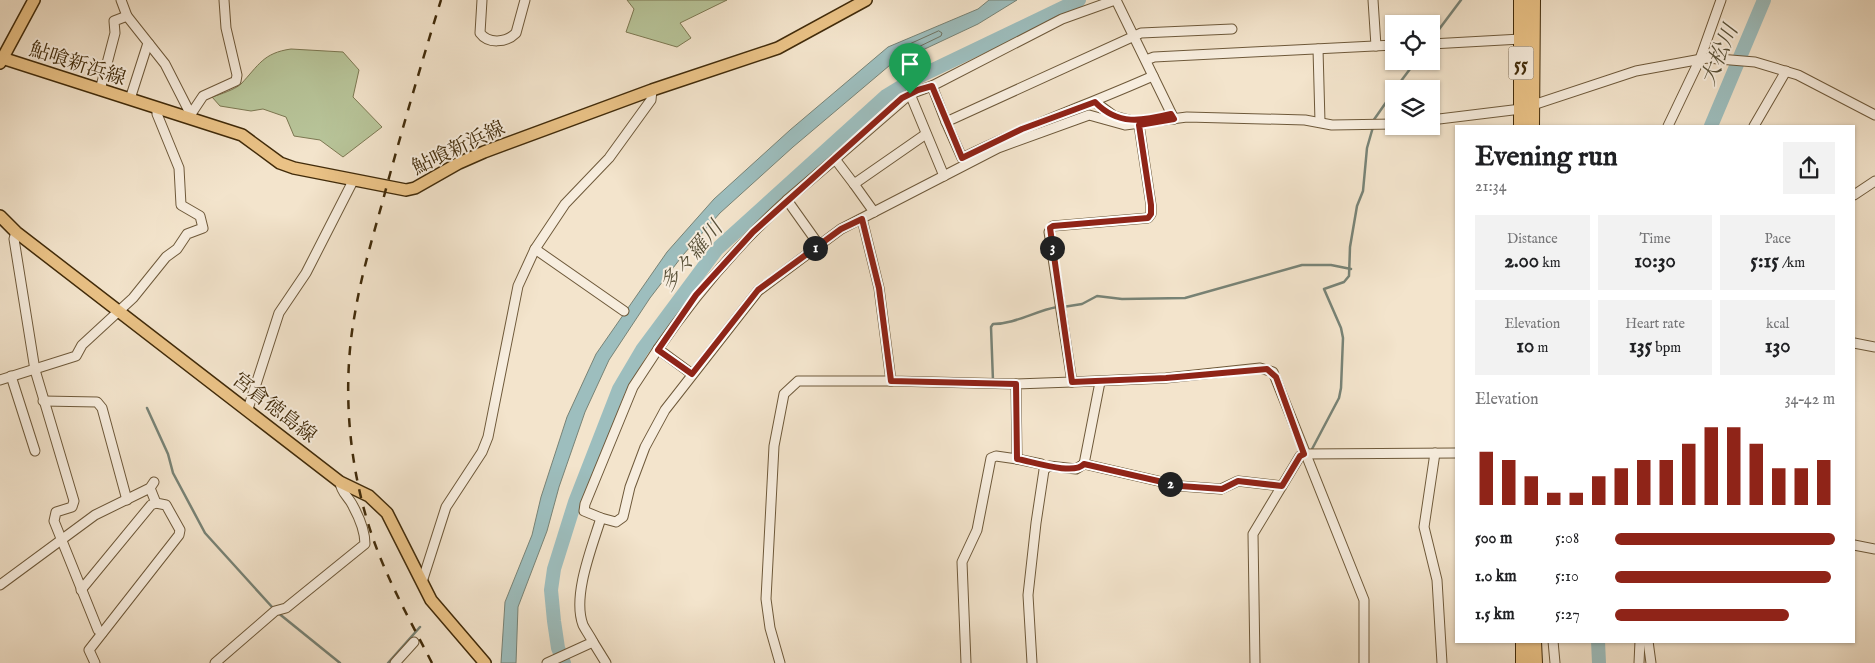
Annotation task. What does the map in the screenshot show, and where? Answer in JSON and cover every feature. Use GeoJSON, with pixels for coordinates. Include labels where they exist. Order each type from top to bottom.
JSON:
{"type":"FeatureCollection","features":[{"type":"Feature","properties":{"kind":"highway","name":"55"},"geometry":{"type":"LineString","coordinates":[[1521,0],[1521,39],[1527,107],[1532,125]]}},
{"type":"Feature","properties":{"kind":"highway","name":"55"},"geometry":{"type":"LineString","coordinates":[[1521,125],[1527,107],[1532,0]]}},
{"type":"Feature","properties":{"kind":"highway"},"geometry":{"type":"LineString","coordinates":[[1523,643],[1523,663]]}},
{"type":"Feature","properties":{"kind":"highway"},"geometry":{"type":"LineString","coordinates":[[1534,643],[1535,663]]}},
{"type":"Feature","properties":{"kind":"main road"},"geometry":{"type":"LineString","coordinates":[[2,55],[34,0]]}},
{"type":"Feature","properties":{"kind":"main road","name":"鮎喰新浜線"},"geometry":{"type":"LineString","coordinates":[[2,55],[100,90],[157,108],[189,115],[242,135],[280,162],[294,168],[396,189],[415,188],[459,163],[484,152],[652,90],[778,48],[865,0]]}},
{"type":"Feature","properties":{"kind":"main road","name":"宮倉徳島線"},"geometry":{"type":"LineString","coordinates":[[2,220],[340,482],[369,496],[387,513],[431,600],[447,621],[485,663]]}},
{"type":"Feature","properties":{"kind":"street"},"geometry":{"type":"LineString","coordinates":[[121,0],[128,16],[165,64],[189,115],[203,96],[236,80],[237,75],[226,28],[224,0]]}},
{"type":"Feature","properties":{"kind":"street"},"geometry":{"type":"LineString","coordinates":[[482,0],[480,33],[485,40],[492,42],[513,36],[516,33],[525,0]]}},
{"type":"Feature","properties":{"kind":"street"},"geometry":{"type":"LineString","coordinates":[[1116,0],[1173,116],[1139,125],[1118,124],[1097,116],[1082,117],[1004,145],[841,229],[758,290],[670,403],[645,447],[630,487],[623,518],[616,522],[584,511],[585,504],[633,388],[696,295],[729,257],[787,200],[910,94],[932,86],[1062,19],[1116,0]]}},
{"type":"Feature","properties":{"kind":"street"},"geometry":{"type":"LineString","coordinates":[[1373,0],[1376,46]]}},
{"type":"Feature","properties":{"kind":"street"},"geometry":{"type":"LineString","coordinates":[[1669,125],[1704,58],[1721,0]]}},
{"type":"Feature","properties":{"kind":"street"},"geometry":{"type":"LineString","coordinates":[[100,90],[114,33],[114,21],[128,16]]}},
{"type":"Feature","properties":{"kind":"street"},"geometry":{"type":"LineString","coordinates":[[946,122],[1141,33],[1232,29]]}},
{"type":"Feature","properties":{"kind":"street"},"geometry":{"type":"LineString","coordinates":[[1440,44],[1521,39]]}},
{"type":"Feature","properties":{"kind":"street"},"geometry":{"type":"LineString","coordinates":[[130,99],[146,46],[149,44]]}},
{"type":"Feature","properties":{"kind":"street"},"geometry":{"type":"LineString","coordinates":[[1146,60],[1154,57],[1385,46]]}},
{"type":"Feature","properties":{"kind":"street"},"geometry":{"type":"LineString","coordinates":[[1318,49],[1320,122]]}},
{"type":"Feature","properties":{"kind":"street"},"geometry":{"type":"LineString","coordinates":[[1440,119],[1527,107],[1636,71],[1704,58],[1755,62],[1783,70],[1818,83],[1875,115]]}},
{"type":"Feature","properties":{"kind":"street"},"geometry":{"type":"LineString","coordinates":[[1755,125],[1783,70]]}},
{"type":"Feature","properties":{"kind":"street"},"geometry":{"type":"LineString","coordinates":[[932,86],[962,158],[1022,129],[1095,102],[1153,76]]}},
{"type":"Feature","properties":{"kind":"street"},"geometry":{"type":"LineString","coordinates":[[422,582],[446,507],[482,452],[488,437],[518,286],[535,249],[565,204],[609,158],[651,100],[652,90]]}},
{"type":"Feature","properties":{"kind":"street"},"geometry":{"type":"LineString","coordinates":[[910,94],[944,176]]}},
{"type":"Feature","properties":{"kind":"street"},"geometry":{"type":"LineString","coordinates":[[1095,102],[1122,120],[1173,116],[1385,125]]}},
{"type":"Feature","properties":{"kind":"street"},"geometry":{"type":"LineString","coordinates":[[0,380],[76,356],[90,336],[120,311],[147,283],[166,257],[177,249],[187,234],[203,228],[200,216],[181,205],[179,168],[157,114],[157,108]]}},
{"type":"Feature","properties":{"kind":"street"},"geometry":{"type":"LineString","coordinates":[[1072,382],[1049,232],[1053,226],[1148,218],[1151,214],[1151,205],[1139,125]]}},
{"type":"Feature","properties":{"kind":"street"},"geometry":{"type":"LineString","coordinates":[[854,184],[926,134]]}},
{"type":"Feature","properties":{"kind":"street"},"geometry":{"type":"LineString","coordinates":[[835,159],[874,212]]}},
{"type":"Feature","properties":{"kind":"street"},"geometry":{"type":"LineString","coordinates":[[248,410],[279,313],[306,274],[353,181]]}},
{"type":"Feature","properties":{"kind":"street"},"geometry":{"type":"LineString","coordinates":[[1855,193],[1875,181]]}},
{"type":"Feature","properties":{"kind":"street"},"geometry":{"type":"LineString","coordinates":[[787,200],[819,245]]}},
{"type":"Feature","properties":{"kind":"street"},"geometry":{"type":"LineString","coordinates":[[862,219],[879,288],[891,381]]}},
{"type":"Feature","properties":{"kind":"street"},"geometry":{"type":"LineString","coordinates":[[16,232],[14,239],[35,370],[74,501],[72,507],[56,512],[54,516],[60,540],[98,630],[102,633]]}},
{"type":"Feature","properties":{"kind":"street"},"geometry":{"type":"LineString","coordinates":[[535,249],[624,311]]}},
{"type":"Feature","properties":{"kind":"street"},"geometry":{"type":"LineString","coordinates":[[1855,343],[1875,347]]}},
{"type":"Feature","properties":{"kind":"street"},"geometry":{"type":"LineString","coordinates":[[658,350],[692,374]]}},
{"type":"Feature","properties":{"kind":"street"},"geometry":{"type":"LineString","coordinates":[[780,663],[769,622],[766,599],[774,446],[784,394],[798,381],[1016,384],[1100,382],[1267,369],[1276,377],[1304,454],[1364,600],[1364,663]]}},
{"type":"Feature","properties":{"kind":"street"},"geometry":{"type":"LineString","coordinates":[[11,376],[36,450]]}},
{"type":"Feature","properties":{"kind":"street"},"geometry":{"type":"LineString","coordinates":[[1084,464],[1100,382]]}},
{"type":"Feature","properties":{"kind":"street"},"geometry":{"type":"LineString","coordinates":[[1016,384],[1017,459]]}},
{"type":"Feature","properties":{"kind":"street"},"geometry":{"type":"LineString","coordinates":[[43,401],[99,404],[102,408],[127,500]]}},
{"type":"Feature","properties":{"kind":"street"},"geometry":{"type":"LineString","coordinates":[[1435,453],[1424,528],[1437,580],[1442,663]]}},
{"type":"Feature","properties":{"kind":"street"},"geometry":{"type":"LineString","coordinates":[[1255,663],[1253,534],[1300,456],[1304,454],[1455,453]]}},
{"type":"Feature","properties":{"kind":"street"},"geometry":{"type":"LineString","coordinates":[[966,663],[962,562],[976,530],[991,458],[996,456],[1041,464],[1046,467],[1076,469],[1084,464],[1180,486],[1222,489],[1238,481],[1282,486]]}},
{"type":"Feature","properties":{"kind":"street"},"geometry":{"type":"LineString","coordinates":[[1032,663],[1028,595],[1036,523],[1046,467]]}},
{"type":"Feature","properties":{"kind":"street"},"geometry":{"type":"LineString","coordinates":[[215,663],[276,611],[290,606],[365,544],[365,534],[353,506],[341,490],[340,482]]}},
{"type":"Feature","properties":{"kind":"street"},"geometry":{"type":"LineString","coordinates":[[0,585],[95,515],[127,500],[152,485],[156,503]]}},
{"type":"Feature","properties":{"kind":"street"},"geometry":{"type":"LineString","coordinates":[[81,590],[151,505],[156,503],[166,505],[180,530],[179,535],[89,650],[95,663]]}},
{"type":"Feature","properties":{"kind":"street"},"geometry":{"type":"LineString","coordinates":[[601,518],[583,576],[583,624],[606,663]]}},
{"type":"Feature","properties":{"kind":"street"},"geometry":{"type":"LineString","coordinates":[[1855,545],[1875,549]]}},
{"type":"Feature","properties":{"kind":"street"},"geometry":{"type":"LineString","coordinates":[[395,663],[414,642]]}},
{"type":"Feature","properties":{"kind":"street"},"geometry":{"type":"LineString","coordinates":[[550,662],[593,642]]}},
{"type":"Feature","properties":{"kind":"street"},"geometry":{"type":"LineString","coordinates":[[1553,643],[1555,663]]}},
{"type":"Feature","properties":{"kind":"street"},"geometry":{"type":"LineString","coordinates":[[1640,643],[1640,663]]}},
{"type":"Feature","properties":{"kind":"street"},"geometry":{"type":"LineString","coordinates":[[1648,643],[1651,663]]}},
{"type":"Feature","properties":{"kind":"green space"},"geometry":{"type":"Polygon","coordinates":[[[627,0],[727,0],[680,23],[691,38],[677,47],[626,32],[634,9],[627,0]]]}},
{"type":"Feature","properties":{"kind":"green space"},"geometry":{"type":"Polygon","coordinates":[[[291,49],[343,52],[359,70],[353,97],[382,127],[343,157],[320,140],[294,136],[286,117],[263,109],[251,111],[220,106],[212,97],[227,92],[241,84],[262,61],[274,53],[291,49]]]}},
{"type":"Feature","properties":{"kind":"water"},"geometry":{"type":"Polygon","coordinates":[[[989,0],[1017,0],[978,24],[912,55],[896,60],[793,147],[720,213],[683,255],[650,298],[609,360],[585,412],[559,487],[547,531],[518,607],[516,663],[501,663],[505,602],[532,535],[541,497],[567,417],[596,354],[667,252],[714,199],[790,130],[888,47],[978,9],[989,0]]]}},
{"type":"Feature","properties":{"kind":"waterway","name":"多々羅川"},"geometry":{"type":"LineString","coordinates":[[564,663],[558,648],[551,590],[554,569],[575,502],[619,389],[642,350],[717,249],[886,96],[914,79],[1079,0]]}},
{"type":"Feature","properties":{"kind":"waterway"},"geometry":{"type":"LineString","coordinates":[[1440,28],[1461,0]]}},
{"type":"Feature","properties":{"kind":"waterway","name":"大松川"},"geometry":{"type":"LineString","coordinates":[[1711,125],[1764,0]]}},
{"type":"Feature","properties":{"kind":"waterway"},"geometry":{"type":"LineString","coordinates":[[1402,80],[1409,70]]}},
{"type":"Feature","properties":{"kind":"waterway"},"geometry":{"type":"LineString","coordinates":[[1373,121],[1385,104]]}},
{"type":"Feature","properties":{"kind":"waterway"},"geometry":{"type":"LineString","coordinates":[[1311,451],[1339,398],[1341,388],[1343,338],[1341,328],[1324,289],[1344,282],[1349,276],[1350,247],[1357,206],[1363,191],[1367,148],[1373,127]]}},
{"type":"Feature","properties":{"kind":"waterway"},"geometry":{"type":"LineString","coordinates":[[1063,307],[1082,304],[1097,296],[1122,299],[1185,298],[1302,265],[1331,265],[1351,269]]}},
{"type":"Feature","properties":{"kind":"waterway"},"geometry":{"type":"LineString","coordinates":[[993,381],[991,327],[993,324],[1017,320],[1057,307]]}},
{"type":"Feature","properties":{"kind":"waterway"},"geometry":{"type":"LineString","coordinates":[[147,408],[168,454],[173,473],[205,533],[273,608]]}},
{"type":"Feature","properties":{"kind":"waterway"},"geometry":{"type":"LineString","coordinates":[[277,612],[340,663]]}},
{"type":"Feature","properties":{"kind":"waterway"},"geometry":{"type":"LineString","coordinates":[[388,663],[420,627]]}},
{"type":"Feature","properties":{"kind":"waterway","name":"大松川"},"geometry":{"type":"LineString","coordinates":[[1598,643],[1599,663]]}},
{"type":"Feature","properties":{"kind":"railway"},"geometry":{"type":"LineString","coordinates":[[432,663],[387,574],[366,517],[354,459],[348,400],[351,342],[365,265],[441,0]]}},
{"type":"Feature","properties":{"kind":"route"},"geometry":{"type":"LineString","coordinates":[[932,86],[960,158],[1022,129],[1095,102],[1122,120],[1171,114],[1174,119],[1139,125],[1151,205],[1151,214],[1148,218],[1053,226],[1050,228],[1049,232],[1072,382],[1166,378],[1260,368],[1267,369],[1273,372],[1276,377],[1304,454],[1300,456],[1282,486],[1238,481],[1232,482],[1227,488],[1222,489],[1180,486],[1084,464],[1076,469],[1046,467],[1041,464],[1017,459],[1016,384],[891,381],[879,288],[862,219],[841,229],[758,290],[692,374],[658,350],[696,295],[762,222],[902,98],[910,94],[932,86]]}}]}
